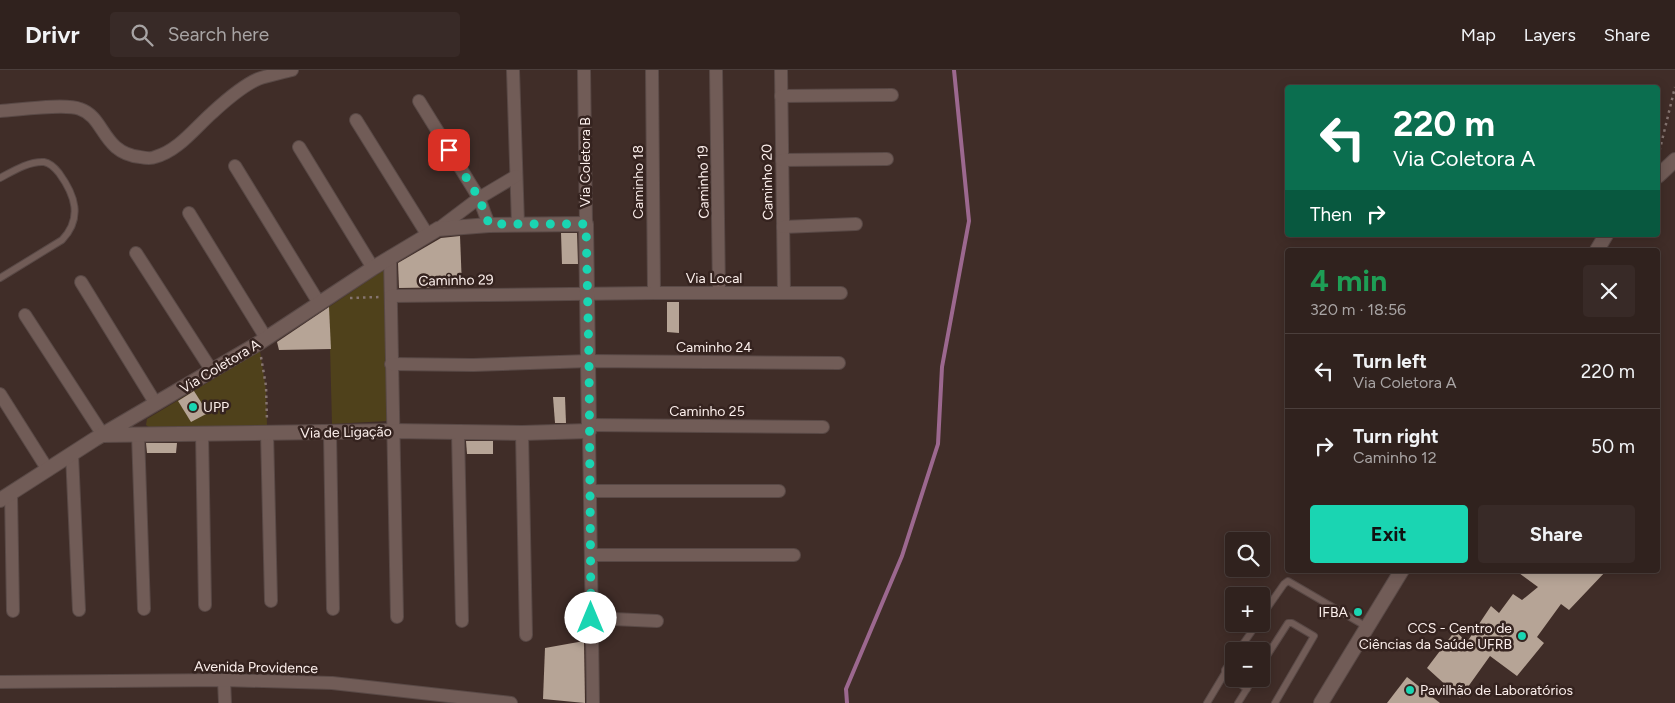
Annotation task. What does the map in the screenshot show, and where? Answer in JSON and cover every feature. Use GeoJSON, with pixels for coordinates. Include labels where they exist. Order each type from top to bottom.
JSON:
{"type":"FeatureCollection","features":[{"type":"Feature","properties":{"kind":"street"},"geometry":{"type":"LineString","coordinates":[[0,111],[66,107],[81,109],[94,120],[119,150],[134,156],[154,158],[167,153],[187,137],[212,112],[246,86],[257,80],[292,70]]}},
{"type":"Feature","properties":{"kind":"street"},"geometry":{"type":"LineString","coordinates":[[513,70],[518,224]]}},
{"type":"Feature","properties":{"kind":"street","name":"Via Coletora B"},"geometry":{"type":"LineString","coordinates":[[584,70],[593,703]]}},
{"type":"Feature","properties":{"kind":"street","name":"Caminho 18"},"geometry":{"type":"LineString","coordinates":[[652,70],[654,293]]}},
{"type":"Feature","properties":{"kind":"street","name":"Caminho 19"},"geometry":{"type":"LineString","coordinates":[[716,70],[719,294]]}},
{"type":"Feature","properties":{"kind":"street","name":"Caminho 20"},"geometry":{"type":"LineString","coordinates":[[781,70],[784,293]]}},
{"type":"Feature","properties":{"kind":"street"},"geometry":{"type":"LineString","coordinates":[[781,96],[892,95]]}},
{"type":"Feature","properties":{"kind":"street"},"geometry":{"type":"LineString","coordinates":[[419,101],[479,198],[489,224]]}},
{"type":"Feature","properties":{"kind":"street"},"geometry":{"type":"LineString","coordinates":[[356,120],[432,232]]}},
{"type":"Feature","properties":{"kind":"street"},"geometry":{"type":"LineString","coordinates":[[299,148],[373,268]]}},
{"type":"Feature","properties":{"kind":"street"},"geometry":{"type":"LineString","coordinates":[[782,160],[886,159]]}},
{"type":"Feature","properties":{"kind":"street"},"geometry":{"type":"LineString","coordinates":[[1660,174],[1673,164]]}},
{"type":"Feature","properties":{"kind":"street"},"geometry":{"type":"LineString","coordinates":[[235,166],[323,301]]}},
{"type":"Feature","properties":{"kind":"street","name":"Via Coletora A"},"geometry":{"type":"LineString","coordinates":[[5,497],[103,435],[262,340],[432,232],[479,198],[516,176]]}},
{"type":"Feature","properties":{"kind":"street"},"geometry":{"type":"LineString","coordinates":[[189,213],[262,340]]}},
{"type":"Feature","properties":{"kind":"street","name":"Via Coletora A"},"geometry":{"type":"LineString","coordinates":[[432,232],[489,224],[586,224]]}},
{"type":"Feature","properties":{"kind":"street"},"geometry":{"type":"LineString","coordinates":[[783,227],[856,224]]}},
{"type":"Feature","properties":{"kind":"street"},"geometry":{"type":"LineString","coordinates":[[1598,248],[1605,237]]}},
{"type":"Feature","properties":{"kind":"street"},"geometry":{"type":"LineString","coordinates":[[136,253],[212,371]]}},
{"type":"Feature","properties":{"kind":"street"},"geometry":{"type":"LineString","coordinates":[[390,257],[397,617]]}},
{"type":"Feature","properties":{"kind":"street"},"geometry":{"type":"LineString","coordinates":[[81,282],[156,404]]}},
{"type":"Feature","properties":{"kind":"street","name":"Via Local"},"geometry":{"type":"LineString","coordinates":[[587,294],[841,293]]}},
{"type":"Feature","properties":{"kind":"street","name":"Caminho 29"},"geometry":{"type":"LineString","coordinates":[[391,296],[587,294]]}},
{"type":"Feature","properties":{"kind":"street"},"geometry":{"type":"LineString","coordinates":[[25,315],[103,435]]}},
{"type":"Feature","properties":{"kind":"street","name":"Caminho 24"},"geometry":{"type":"LineString","coordinates":[[391,364],[473,365],[589,361],[839,363]]}},
{"type":"Feature","properties":{"kind":"street"},"geometry":{"type":"LineString","coordinates":[[0,394],[48,470]]}},
{"type":"Feature","properties":{"kind":"street","name":"Caminho 25"},"geometry":{"type":"LineString","coordinates":[[589,428],[824,427]]}},
{"type":"Feature","properties":{"kind":"street","name":"Via de Ligação"},"geometry":{"type":"LineString","coordinates":[[103,435],[393,431],[522,433],[589,428]]}},
{"type":"Feature","properties":{"kind":"street"},"geometry":{"type":"LineString","coordinates":[[267,432],[271,601]]}},
{"type":"Feature","properties":{"kind":"street"},"geometry":{"type":"LineString","coordinates":[[458,432],[462,621]]}},
{"type":"Feature","properties":{"kind":"street"},"geometry":{"type":"LineString","coordinates":[[202,433],[205,605]]}},
{"type":"Feature","properties":{"kind":"street"},"geometry":{"type":"LineString","coordinates":[[330,433],[333,608]]}},
{"type":"Feature","properties":{"kind":"street"},"geometry":{"type":"LineString","coordinates":[[522,433],[526,635]]}},
{"type":"Feature","properties":{"kind":"street"},"geometry":{"type":"LineString","coordinates":[[138,434],[144,609]]}},
{"type":"Feature","properties":{"kind":"street"},"geometry":{"type":"LineString","coordinates":[[72,454],[79,610]]}},
{"type":"Feature","properties":{"kind":"street"},"geometry":{"type":"LineString","coordinates":[[590,491],[779,491]]}},
{"type":"Feature","properties":{"kind":"street"},"geometry":{"type":"LineString","coordinates":[[5,497],[13,611]]}},
{"type":"Feature","properties":{"kind":"street"},"geometry":{"type":"LineString","coordinates":[[591,555],[794,555]]}},
{"type":"Feature","properties":{"kind":"street"},"geometry":{"type":"LineString","coordinates":[[1321,703],[1400,573]]}},
{"type":"Feature","properties":{"kind":"street"},"geometry":{"type":"LineString","coordinates":[[591,618],[657,621]]}},
{"type":"Feature","properties":{"kind":"street"},"geometry":{"type":"LineString","coordinates":[[224,680],[225,703]]}},
{"type":"Feature","properties":{"kind":"street","name":"Avenida Providence"},"geometry":{"type":"LineString","coordinates":[[0,682],[224,680],[332,683],[511,703]]}},
{"type":"Feature","properties":{"kind":"lane"},"geometry":{"type":"LineString","coordinates":[[0,178],[21,167],[45,162],[54,167],[65,182],[72,197],[75,210],[70,232],[62,240],[0,278]]}},
{"type":"Feature","properties":{"kind":"lane"},"geometry":{"type":"LineString","coordinates":[[1270,604],[1288,581],[1367,627]]}},
{"type":"Feature","properties":{"kind":"lane"},"geometry":{"type":"LineString","coordinates":[[1270,651],[1288,623],[1292,623],[1314,636],[1275,703]]}},
{"type":"Feature","properties":{"kind":"lane"},"geometry":{"type":"LineString","coordinates":[[1206,703],[1225,673]]}},
{"type":"Feature","properties":{"kind":"lane"},"geometry":{"type":"LineString","coordinates":[[1238,703],[1247,689],[1244,687]]}},
{"type":"Feature","properties":{"kind":"path"},"geometry":{"type":"LineString","coordinates":[[1660,149],[1675,87]]}},
{"type":"Feature","properties":{"kind":"path"},"geometry":{"type":"LineString","coordinates":[[323,301],[391,296]]}},
{"type":"Feature","properties":{"kind":"path"},"geometry":{"type":"LineString","coordinates":[[262,340],[267,432]]}},
{"type":"Feature","properties":{"kind":"shaded area"},"geometry":{"type":"Polygon","coordinates":[[[384,270],[387,421],[332,424],[329,307],[384,270]]]}},
{"type":"Feature","properties":{"kind":"shaded area"},"geometry":{"type":"Polygon","coordinates":[[[260,351],[266,390],[267,427],[150,428],[146,425],[147,419],[260,351]]]}},
{"type":"Feature","properties":{"kind":"building"},"geometry":{"type":"Polygon","coordinates":[[[561,233],[577,233],[578,264],[562,264],[561,233]]]}},
{"type":"Feature","properties":{"kind":"building"},"geometry":{"type":"Polygon","coordinates":[[[460,236],[462,287],[399,288],[398,263],[441,238],[460,236]]]}},
{"type":"Feature","properties":{"kind":"building"},"geometry":{"type":"Polygon","coordinates":[[[667,302],[679,302],[679,333],[667,332],[667,302]]]}},
{"type":"Feature","properties":{"kind":"building"},"geometry":{"type":"Polygon","coordinates":[[[329,307],[331,349],[279,350],[277,342],[329,307]]]}},
{"type":"Feature","properties":{"kind":"building","name":"UPP"},"geometry":{"type":"Polygon","coordinates":[[[194,391],[208,413],[191,422],[178,401],[194,391]]]}},
{"type":"Feature","properties":{"kind":"building"},"geometry":{"type":"Polygon","coordinates":[[[553,397],[565,397],[566,423],[555,423],[553,397]]]}},
{"type":"Feature","properties":{"kind":"building"},"geometry":{"type":"Polygon","coordinates":[[[466,441],[493,441],[493,454],[467,454],[466,441]]]}},
{"type":"Feature","properties":{"kind":"building"},"geometry":{"type":"Polygon","coordinates":[[[146,443],[177,443],[176,453],[147,453],[146,443]]]}},
{"type":"Feature","properties":{"kind":"building"},"geometry":{"type":"Polygon","coordinates":[[[1519,573],[1604,573],[1569,610],[1561,604],[1537,637],[1544,643],[1517,676],[1490,656],[1460,698],[1427,668],[1455,631],[1467,642],[1491,606],[1499,613],[1513,594],[1522,600],[1538,587],[1519,573]]]}},
{"type":"Feature","properties":{"kind":"building"},"geometry":{"type":"Polygon","coordinates":[[[584,641],[585,703],[543,699],[545,648],[584,641]]]}},
{"type":"Feature","properties":{"kind":"building","name":"Pavilhão de Laboratórios"},"geometry":{"type":"Polygon","coordinates":[[[1407,677],[1440,703],[1387,703],[1407,677]]]}},
{"type":"Feature","properties":{"kind":"waterway"},"geometry":{"type":"LineString","coordinates":[[847,703],[846,689],[902,556],[938,444],[942,367],[969,221],[954,70]]}},
{"type":"Feature","properties":{"kind":"place","name":"UPP"},"geometry":{"type":"Point","coordinates":[193,407]}},
{"type":"Feature","properties":{"kind":"place","name":"IFBA"},"geometry":{"type":"Point","coordinates":[1358,612]}},
{"type":"Feature","properties":{"kind":"place","name":"CCS - Centro de Ciências da Saúde UFRB"},"geometry":{"type":"Point","coordinates":[1522,636]}},
{"type":"Feature","properties":{"kind":"place","name":"Pavilhão de Laboratórios"},"geometry":{"type":"Point","coordinates":[1410,690]}},
{"type":"Feature","properties":{"kind":"route"},"geometry":{"type":"LineString","coordinates":[[449,150],[479,198],[489,224],[586,224],[591,618]]}}]}
